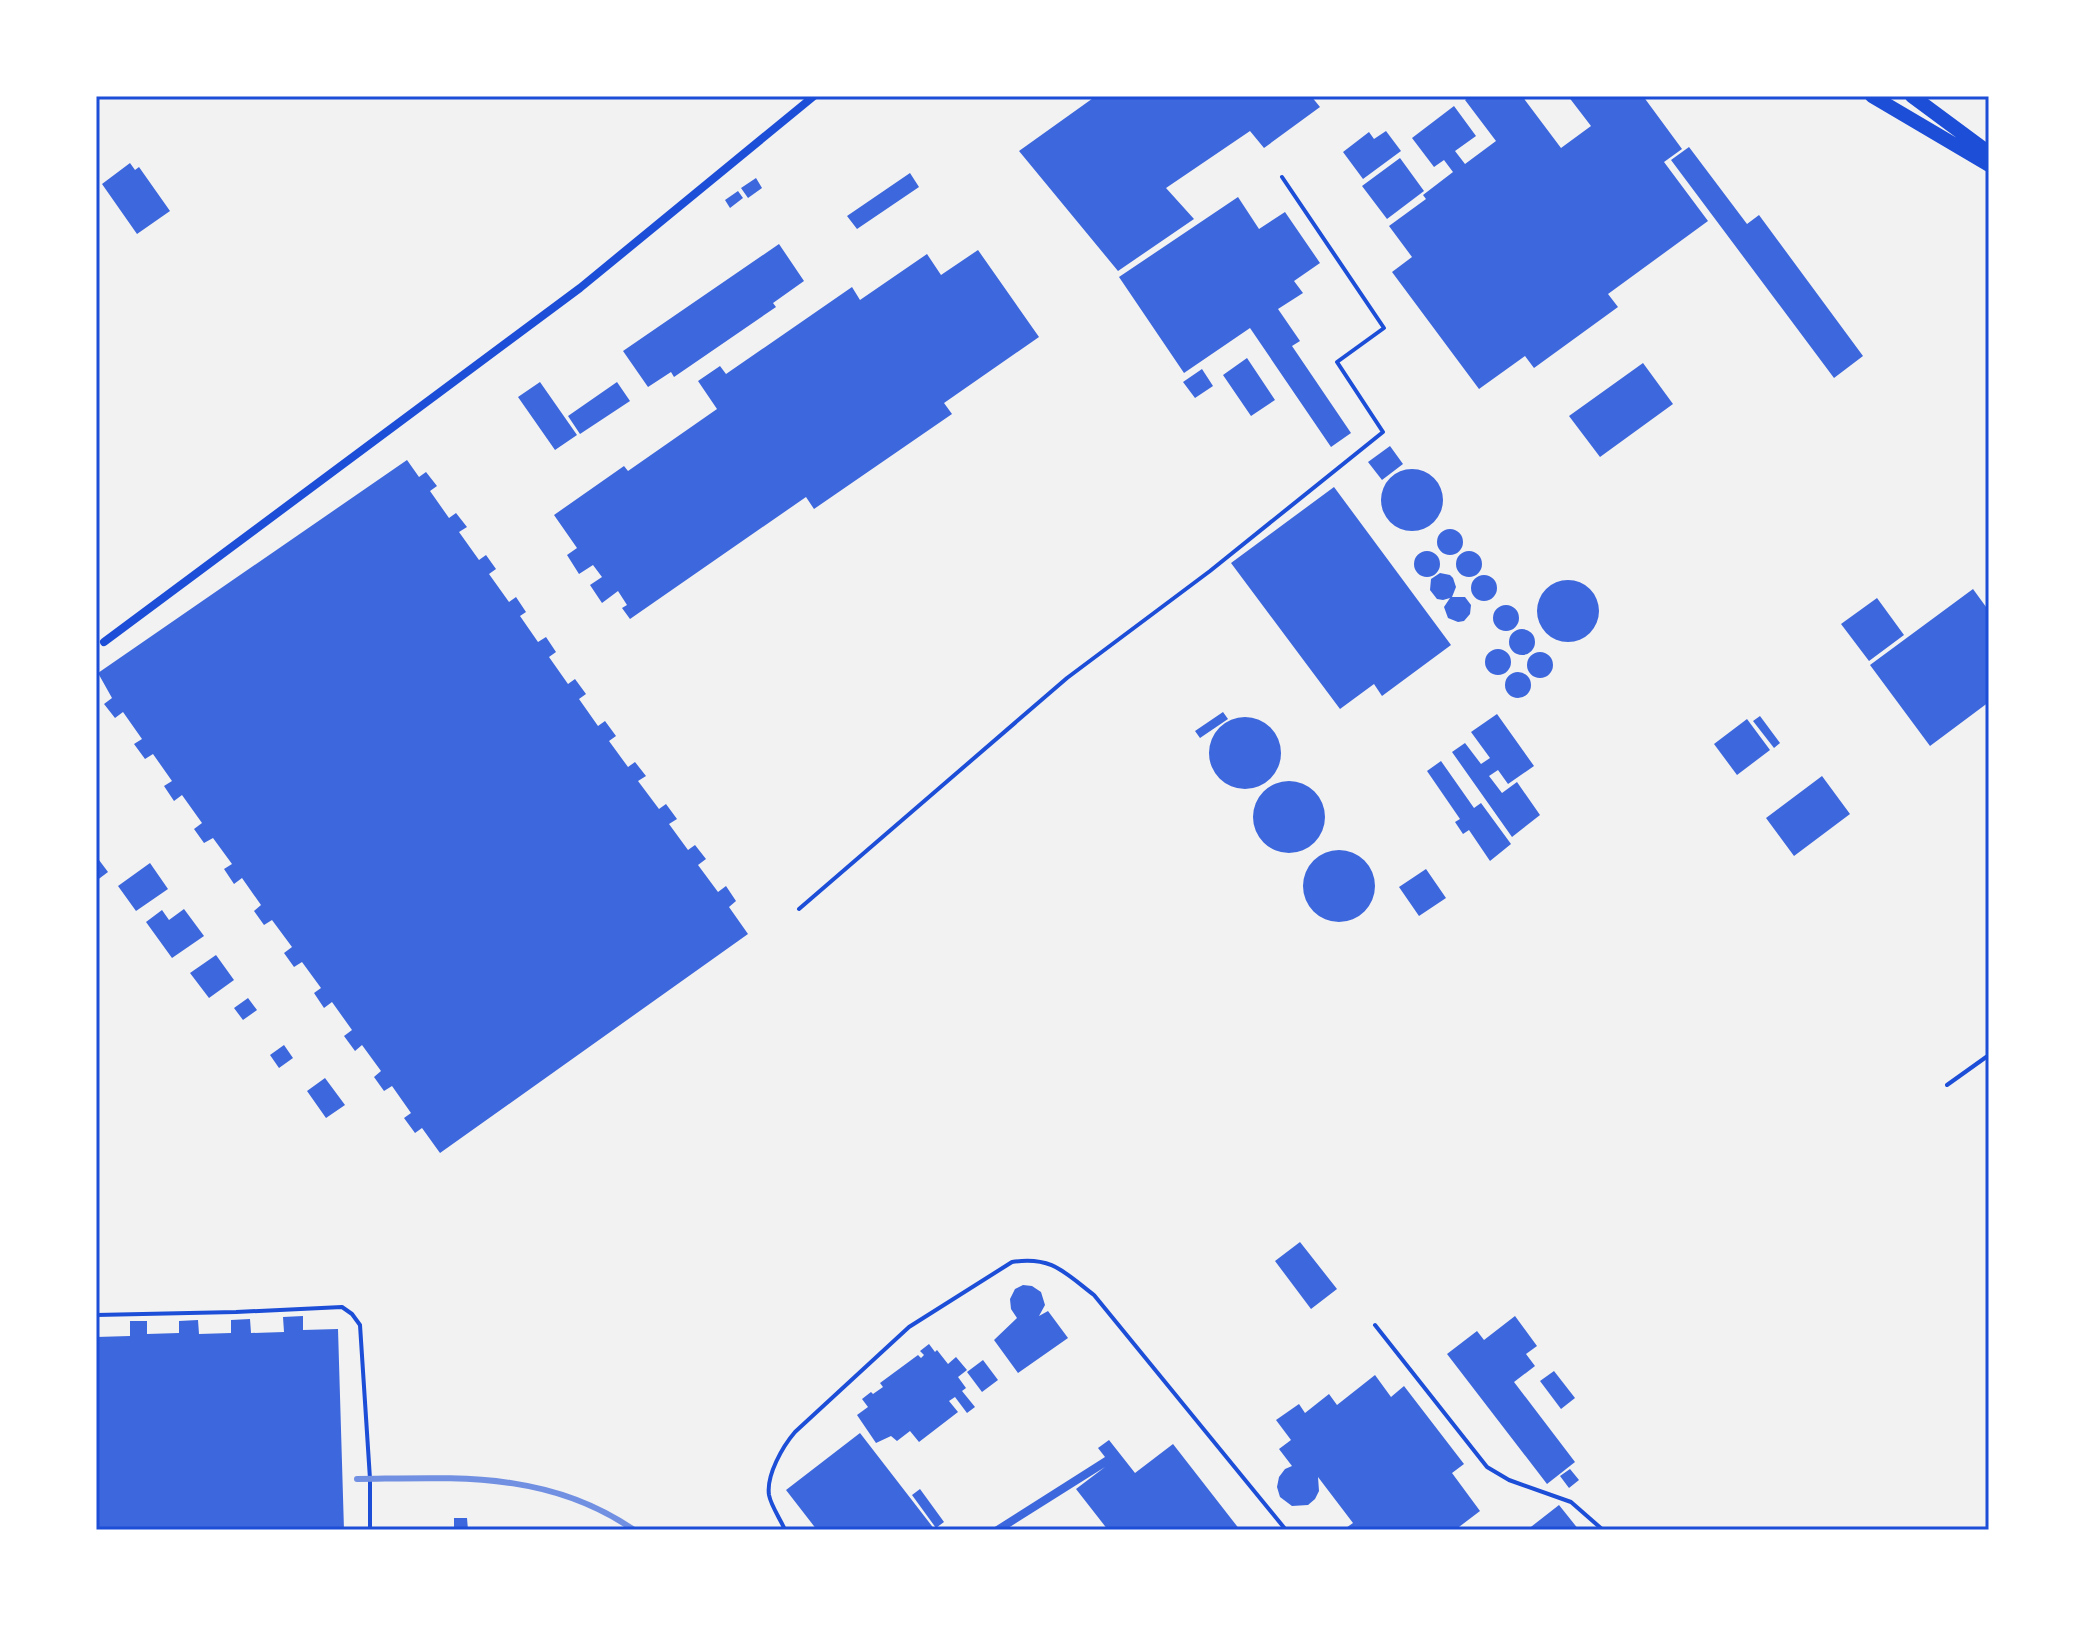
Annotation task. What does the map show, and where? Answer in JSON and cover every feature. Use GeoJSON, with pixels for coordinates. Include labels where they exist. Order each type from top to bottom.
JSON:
{"type":"FeatureCollection","features":[{"type":"Feature","properties":{"kind":"highway"},"geometry":{"type":"LineString","coordinates":[[1872,96],[1989,165]]}},
{"type":"Feature","properties":{"kind":"highway"},"geometry":{"type":"LineString","coordinates":[[1912,96],[1989,153]]}},
{"type":"Feature","properties":{"kind":"street"},"geometry":{"type":"LineString","coordinates":[[797,96],[803,104]]}},
{"type":"Feature","properties":{"kind":"street"},"geometry":{"type":"LineString","coordinates":[[104,642],[580,288],[814,96]]}},
{"type":"Feature","properties":{"kind":"lane"},"geometry":{"type":"LineString","coordinates":[[799,909],[1067,678],[1210,571],[1383,432],[1337,362],[1384,328],[1282,177]]}},
{"type":"Feature","properties":{"kind":"lane"},"geometry":{"type":"LineString","coordinates":[[1947,1085],[1989,1055]]}},
{"type":"Feature","properties":{"kind":"lane"},"geometry":{"type":"LineString","coordinates":[[785,1530],[769,1495],[778,1457],[795,1432],[909,1327],[1012,1262],[1030,1259],[1055,1265],[1094,1295],[1286,1530]]}},
{"type":"Feature","properties":{"kind":"lane"},"geometry":{"type":"LineString","coordinates":[[96,1315],[342,1307],[352,1314],[360,1325],[370,1479],[370,1530]]}},
{"type":"Feature","properties":{"kind":"lane"},"geometry":{"type":"LineString","coordinates":[[1375,1325],[1487,1467],[1509,1480],[1571,1502],[1603,1530]]}},
{"type":"Feature","properties":{"kind":"building"},"geometry":{"type":"Polygon","coordinates":[[[1096,96],[1311,96],[1320,107],[1264,148],[1250,131],[1166,188],[1194,219],[1118,271],[1019,151],[1096,96]]]}},
{"type":"Feature","properties":{"kind":"building"},"geometry":{"type":"Polygon","coordinates":[[[1471,96],[1522,96],[1561,148],[1591,126],[1568,96],[1625,96],[1627,99],[1643,96],[1682,149],[1664,162],[1708,221],[1608,294],[1618,307],[1534,368],[1525,356],[1479,389],[1392,272],[1412,257],[1389,226],[1426,199],[1423,195],[1453,172],[1444,160],[1434,167],[1412,138],[1454,106],[1476,136],[1455,151],[1465,164],[1496,141],[1465,100],[1471,96]]]}},
{"type":"Feature","properties":{"kind":"building"},"geometry":{"type":"Polygon","coordinates":[[[1386,131],[1401,151],[1363,179],[1343,152],[1369,132],[1374,139],[1386,131]]]}},
{"type":"Feature","properties":{"kind":"building"},"geometry":{"type":"Polygon","coordinates":[[[1689,147],[1747,224],[1759,215],[1863,356],[1834,378],[1671,160],[1689,147]]]}},
{"type":"Feature","properties":{"kind":"building"},"geometry":{"type":"Polygon","coordinates":[[[1400,158],[1424,191],[1387,219],[1362,186],[1400,158]]]}},
{"type":"Feature","properties":{"kind":"building"},"geometry":{"type":"Polygon","coordinates":[[[130,163],[135,170],[139,167],[170,211],[137,234],[102,184],[130,163]]]}},
{"type":"Feature","properties":{"kind":"building"},"geometry":{"type":"Polygon","coordinates":[[[910,173],[919,187],[857,229],[847,216],[910,173]]]}},
{"type":"Feature","properties":{"kind":"building"},"geometry":{"type":"Polygon","coordinates":[[[756,178],[762,188],[748,198],[741,188],[756,178]]]}},
{"type":"Feature","properties":{"kind":"building"},"geometry":{"type":"Polygon","coordinates":[[[738,191],[743,198],[730,208],[725,200],[738,191]]]}},
{"type":"Feature","properties":{"kind":"building"},"geometry":{"type":"Polygon","coordinates":[[[1238,197],[1259,229],[1285,212],[1320,263],[1294,281],[1303,293],[1278,309],[1300,341],[1292,346],[1351,433],[1331,447],[1250,328],[1184,373],[1119,277],[1238,197]]]}},
{"type":"Feature","properties":{"kind":"building"},"geometry":{"type":"Polygon","coordinates":[[[779,244],[804,281],[773,303],[776,307],[674,377],[671,372],[648,387],[623,351],[779,244]]]}},
{"type":"Feature","properties":{"kind":"building"},"geometry":{"type":"Polygon","coordinates":[[[978,250],[1039,337],[944,403],[952,414],[814,509],[806,497],[630,619],[622,608],[627,605],[618,591],[602,603],[590,585],[602,577],[593,565],[579,574],[567,555],[577,548],[554,515],[624,466],[628,471],[717,409],[698,381],[720,366],[726,374],[852,287],[860,300],[927,254],[941,275],[978,250]]]}},
{"type":"Feature","properties":{"kind":"building"},"geometry":{"type":"Polygon","coordinates":[[[1247,358],[1275,400],[1251,416],[1223,375],[1247,358]]]}},
{"type":"Feature","properties":{"kind":"building"},"geometry":{"type":"Polygon","coordinates":[[[1643,363],[1673,404],[1600,457],[1569,416],[1643,363]]]}},
{"type":"Feature","properties":{"kind":"building"},"geometry":{"type":"Polygon","coordinates":[[[1202,369],[1213,386],[1195,398],[1183,382],[1202,369]]]}},
{"type":"Feature","properties":{"kind":"building"},"geometry":{"type":"Polygon","coordinates":[[[540,382],[577,435],[555,450],[518,397],[540,382]]]}},
{"type":"Feature","properties":{"kind":"building"},"geometry":{"type":"Polygon","coordinates":[[[617,382],[630,401],[580,434],[568,416],[617,382]]]}},
{"type":"Feature","properties":{"kind":"building"},"geometry":{"type":"Polygon","coordinates":[[[1390,446],[1403,464],[1382,480],[1368,462],[1390,446]]]}},
{"type":"Feature","properties":{"kind":"building"},"geometry":{"type":"Polygon","coordinates":[[[407,460],[419,477],[426,472],[437,486],[430,491],[449,518],[456,513],[467,527],[459,532],[479,560],[486,555],[496,569],[489,574],[509,602],[516,597],[526,612],[520,616],[538,642],[546,637],[556,652],[549,657],[568,684],[575,679],[586,694],[579,699],[598,726],[605,721],[616,736],[609,741],[628,767],[635,762],[646,776],[638,781],[659,809],[666,804],[677,819],[669,824],[688,850],[695,845],[706,859],[698,865],[718,892],[726,886],[736,901],[729,907],[748,934],[440,1153],[422,1128],[415,1133],[404,1118],[411,1113],[392,1086],[384,1091],[374,1077],[381,1071],[362,1045],[355,1051],[344,1036],[352,1030],[332,1002],[324,1008],[314,993],[321,988],[302,962],[294,967],[284,953],[292,947],[272,920],[264,925],[254,911],[261,905],[242,878],[234,884],[224,869],[232,864],[213,838],[204,843],[194,829],[202,823],[182,795],[174,801],[164,786],[172,781],[153,754],[145,759],[134,744],[142,739],[123,712],[115,718],[104,704],[112,698],[98,673],[407,460]]]}},
{"type":"Feature","properties":{"kind":"building"},"geometry":{"type":"Polygon","coordinates":[[[1412,469],[1424,471],[1434,478],[1441,488],[1441,512],[1434,522],[1424,529],[1412,531],[1400,529],[1390,522],[1383,512],[1381,500],[1383,488],[1390,478],[1400,471],[1412,469]]]}},
{"type":"Feature","properties":{"kind":"building"},"geometry":{"type":"Polygon","coordinates":[[[1334,487],[1451,645],[1382,696],[1374,684],[1340,709],[1231,563],[1334,487]]]}},
{"type":"Feature","properties":{"kind":"building"},"geometry":{"type":"Polygon","coordinates":[[[1450,529],[1459,533],[1463,542],[1459,551],[1450,555],[1441,551],[1437,542],[1441,533],[1450,529]]]}},
{"type":"Feature","properties":{"kind":"building"},"geometry":{"type":"Polygon","coordinates":[[[1427,551],[1436,555],[1440,564],[1436,573],[1427,577],[1418,573],[1414,564],[1418,555],[1427,551]]]}},
{"type":"Feature","properties":{"kind":"building"},"geometry":{"type":"Polygon","coordinates":[[[1469,551],[1478,555],[1482,564],[1478,573],[1469,577],[1460,573],[1456,564],[1460,555],[1469,551]]]}},
{"type":"Feature","properties":{"kind":"building"},"geometry":{"type":"Polygon","coordinates":[[[1440,573],[1453,578],[1456,587],[1452,597],[1465,597],[1471,605],[1470,614],[1464,621],[1448,618],[1444,607],[1450,598],[1437,599],[1430,590],[1431,579],[1440,573]]]}},
{"type":"Feature","properties":{"kind":"building"},"geometry":{"type":"Polygon","coordinates":[[[1484,575],[1493,579],[1497,588],[1493,597],[1484,601],[1475,597],[1471,588],[1475,579],[1484,575]]]}},
{"type":"Feature","properties":{"kind":"building"},"geometry":{"type":"Polygon","coordinates":[[[1568,580],[1580,582],[1590,589],[1597,599],[1597,623],[1590,633],[1580,640],[1568,642],[1556,640],[1546,633],[1539,623],[1537,611],[1539,599],[1546,589],[1556,582],[1568,580]]]}},
{"type":"Feature","properties":{"kind":"building"},"geometry":{"type":"Polygon","coordinates":[[[1973,589],[1989,611],[1989,702],[1930,746],[1870,665],[1973,589]]]}},
{"type":"Feature","properties":{"kind":"building"},"geometry":{"type":"Polygon","coordinates":[[[1877,598],[1904,635],[1869,661],[1841,624],[1877,598]]]}},
{"type":"Feature","properties":{"kind":"building"},"geometry":{"type":"Polygon","coordinates":[[[1506,605],[1515,609],[1519,618],[1515,627],[1506,631],[1497,627],[1493,618],[1497,609],[1506,605]]]}},
{"type":"Feature","properties":{"kind":"building"},"geometry":{"type":"Polygon","coordinates":[[[1522,629],[1531,633],[1535,642],[1531,651],[1522,655],[1513,651],[1509,642],[1513,633],[1522,629]]]}},
{"type":"Feature","properties":{"kind":"building"},"geometry":{"type":"Polygon","coordinates":[[[1498,649],[1507,653],[1511,662],[1507,671],[1498,675],[1489,671],[1485,662],[1489,653],[1498,649]]]}},
{"type":"Feature","properties":{"kind":"building"},"geometry":{"type":"Polygon","coordinates":[[[1540,652],[1549,656],[1553,665],[1549,674],[1540,678],[1531,674],[1527,665],[1531,656],[1540,652]]]}},
{"type":"Feature","properties":{"kind":"building"},"geometry":{"type":"Polygon","coordinates":[[[1518,672],[1527,676],[1531,685],[1527,694],[1518,698],[1509,694],[1505,685],[1509,676],[1518,672]]]}},
{"type":"Feature","properties":{"kind":"building"},"geometry":{"type":"Polygon","coordinates":[[[1223,712],[1228,719],[1200,738],[1195,731],[1223,712]]]}},
{"type":"Feature","properties":{"kind":"building"},"geometry":{"type":"Polygon","coordinates":[[[1497,714],[1534,766],[1508,784],[1498,770],[1489,776],[1502,793],[1517,782],[1540,815],[1512,837],[1452,752],[1465,743],[1481,764],[1490,758],[1471,732],[1497,714]]]}},
{"type":"Feature","properties":{"kind":"building"},"geometry":{"type":"Polygon","coordinates":[[[1760,716],[1780,743],[1774,748],[1753,721],[1760,716]]]}},
{"type":"Feature","properties":{"kind":"building"},"geometry":{"type":"Polygon","coordinates":[[[1252,717],[1271,727],[1279,739],[1279,767],[1271,779],[1259,787],[1238,789],[1219,779],[1211,767],[1209,746],[1219,727],[1231,719],[1252,717]]]}},
{"type":"Feature","properties":{"kind":"building"},"geometry":{"type":"Polygon","coordinates":[[[1747,719],[1770,750],[1737,775],[1714,744],[1747,719]]]}},
{"type":"Feature","properties":{"kind":"building"},"geometry":{"type":"Polygon","coordinates":[[[1441,761],[1474,808],[1481,803],[1511,844],[1490,861],[1469,830],[1463,834],[1455,822],[1460,819],[1427,771],[1441,761]]]}},
{"type":"Feature","properties":{"kind":"building"},"geometry":{"type":"Polygon","coordinates":[[[1822,776],[1850,814],[1794,856],[1766,818],[1822,776]]]}},
{"type":"Feature","properties":{"kind":"building"},"geometry":{"type":"Polygon","coordinates":[[[1296,781],[1315,791],[1323,803],[1323,831],[1315,843],[1303,851],[1282,853],[1263,843],[1255,831],[1253,810],[1263,791],[1275,783],[1296,781]]]}},
{"type":"Feature","properties":{"kind":"building"},"geometry":{"type":"Polygon","coordinates":[[[1346,850],[1365,860],[1373,872],[1373,900],[1365,912],[1353,920],[1332,922],[1313,912],[1305,900],[1303,879],[1313,860],[1325,852],[1346,850]]]}},
{"type":"Feature","properties":{"kind":"building"},"geometry":{"type":"Polygon","coordinates":[[[96,856],[108,872],[96,881],[96,856]]]}},
{"type":"Feature","properties":{"kind":"building"},"geometry":{"type":"Polygon","coordinates":[[[150,863],[168,889],[136,911],[118,886],[150,863]]]}},
{"type":"Feature","properties":{"kind":"building"},"geometry":{"type":"Polygon","coordinates":[[[1426,869],[1446,898],[1419,916],[1399,887],[1426,869]]]}},
{"type":"Feature","properties":{"kind":"building"},"geometry":{"type":"Polygon","coordinates":[[[184,909],[204,936],[172,958],[146,922],[162,910],[169,920],[184,909]]]}},
{"type":"Feature","properties":{"kind":"building"},"geometry":{"type":"Polygon","coordinates":[[[216,955],[234,980],[209,998],[190,973],[216,955]]]}},
{"type":"Feature","properties":{"kind":"building"},"geometry":{"type":"Polygon","coordinates":[[[248,998],[257,1010],[243,1020],[234,1008],[248,998]]]}},
{"type":"Feature","properties":{"kind":"building"},"geometry":{"type":"Polygon","coordinates":[[[284,1045],[293,1058],[279,1068],[270,1055],[284,1045]]]}},
{"type":"Feature","properties":{"kind":"building"},"geometry":{"type":"Polygon","coordinates":[[[325,1078],[345,1105],[326,1118],[307,1091],[325,1078]]]}},
{"type":"Feature","properties":{"kind":"building"},"geometry":{"type":"Polygon","coordinates":[[[1300,1242],[1337,1289],[1311,1309],[1275,1261],[1300,1242]]]}},
{"type":"Feature","properties":{"kind":"building"},"geometry":{"type":"Polygon","coordinates":[[[1023,1285],[1041,1292],[1045,1305],[1039,1316],[1048,1311],[1068,1338],[1018,1373],[994,1340],[1017,1318],[1011,1309],[1010,1299],[1015,1289],[1023,1285]]]}},
{"type":"Feature","properties":{"kind":"building"},"geometry":{"type":"Polygon","coordinates":[[[303,1316],[303,1330],[338,1329],[344,1530],[96,1530],[96,1337],[130,1336],[130,1321],[147,1321],[147,1334],[179,1333],[179,1321],[198,1320],[199,1334],[231,1333],[231,1320],[250,1319],[251,1333],[284,1332],[283,1317],[303,1316]]]}},
{"type":"Feature","properties":{"kind":"building"},"geometry":{"type":"Polygon","coordinates":[[[1515,1316],[1537,1346],[1526,1354],[1535,1366],[1514,1382],[1575,1462],[1547,1484],[1447,1354],[1477,1331],[1484,1340],[1515,1316]]]}},
{"type":"Feature","properties":{"kind":"building"},"geometry":{"type":"Polygon","coordinates":[[[929,1344],[948,1364],[956,1357],[967,1370],[958,1377],[966,1388],[962,1391],[975,1407],[967,1413],[955,1397],[949,1401],[958,1412],[919,1442],[910,1431],[897,1441],[891,1436],[876,1443],[857,1415],[868,1407],[862,1399],[883,1387],[880,1383],[918,1355],[921,1358],[924,1355],[920,1351],[929,1344]]]}},
{"type":"Feature","properties":{"kind":"building"},"geometry":{"type":"Polygon","coordinates":[[[983,1360],[998,1380],[982,1392],[967,1372],[983,1360]]]}},
{"type":"Feature","properties":{"kind":"building"},"geometry":{"type":"Polygon","coordinates":[[[1554,1371],[1575,1398],[1561,1409],[1540,1381],[1554,1371]]]}},
{"type":"Feature","properties":{"kind":"building"},"geometry":{"type":"Polygon","coordinates":[[[1375,1375],[1391,1397],[1404,1386],[1464,1464],[1452,1473],[1480,1511],[1455,1530],[1343,1530],[1353,1523],[1318,1477],[1319,1491],[1308,1505],[1292,1506],[1280,1497],[1277,1487],[1279,1477],[1292,1466],[1279,1449],[1291,1440],[1276,1420],[1299,1404],[1305,1413],[1329,1394],[1337,1405],[1375,1375]]]}},
{"type":"Feature","properties":{"kind":"building"},"geometry":{"type":"Polygon","coordinates":[[[860,1433],[935,1530],[817,1530],[786,1490],[860,1433]]]}},
{"type":"Feature","properties":{"kind":"building"},"geometry":{"type":"Polygon","coordinates":[[[1109,1440],[1135,1473],[1173,1444],[1240,1530],[1108,1530],[1076,1489],[1105,1467],[1005,1530],[990,1530],[1105,1457],[1098,1448],[1109,1440]]]}},
{"type":"Feature","properties":{"kind":"building"},"geometry":{"type":"Polygon","coordinates":[[[1570,1469],[1579,1480],[1569,1488],[1560,1476],[1570,1469]]]}},
{"type":"Feature","properties":{"kind":"building"},"geometry":{"type":"Polygon","coordinates":[[[920,1489],[944,1522],[936,1528],[912,1495],[920,1489]]]}},
{"type":"Feature","properties":{"kind":"building"},"geometry":{"type":"Polygon","coordinates":[[[1559,1505],[1579,1530],[1527,1530],[1559,1505]]]}},
{"type":"Feature","properties":{"kind":"building"},"geometry":{"type":"Polygon","coordinates":[[[454,1518],[467,1518],[468,1530],[454,1530],[454,1518]]]}},
{"type":"Feature","properties":{"kind":"railway"},"geometry":{"type":"LineString","coordinates":[[357,1479],[465,1479],[534,1487],[601,1511],[634,1530]]}}]}
